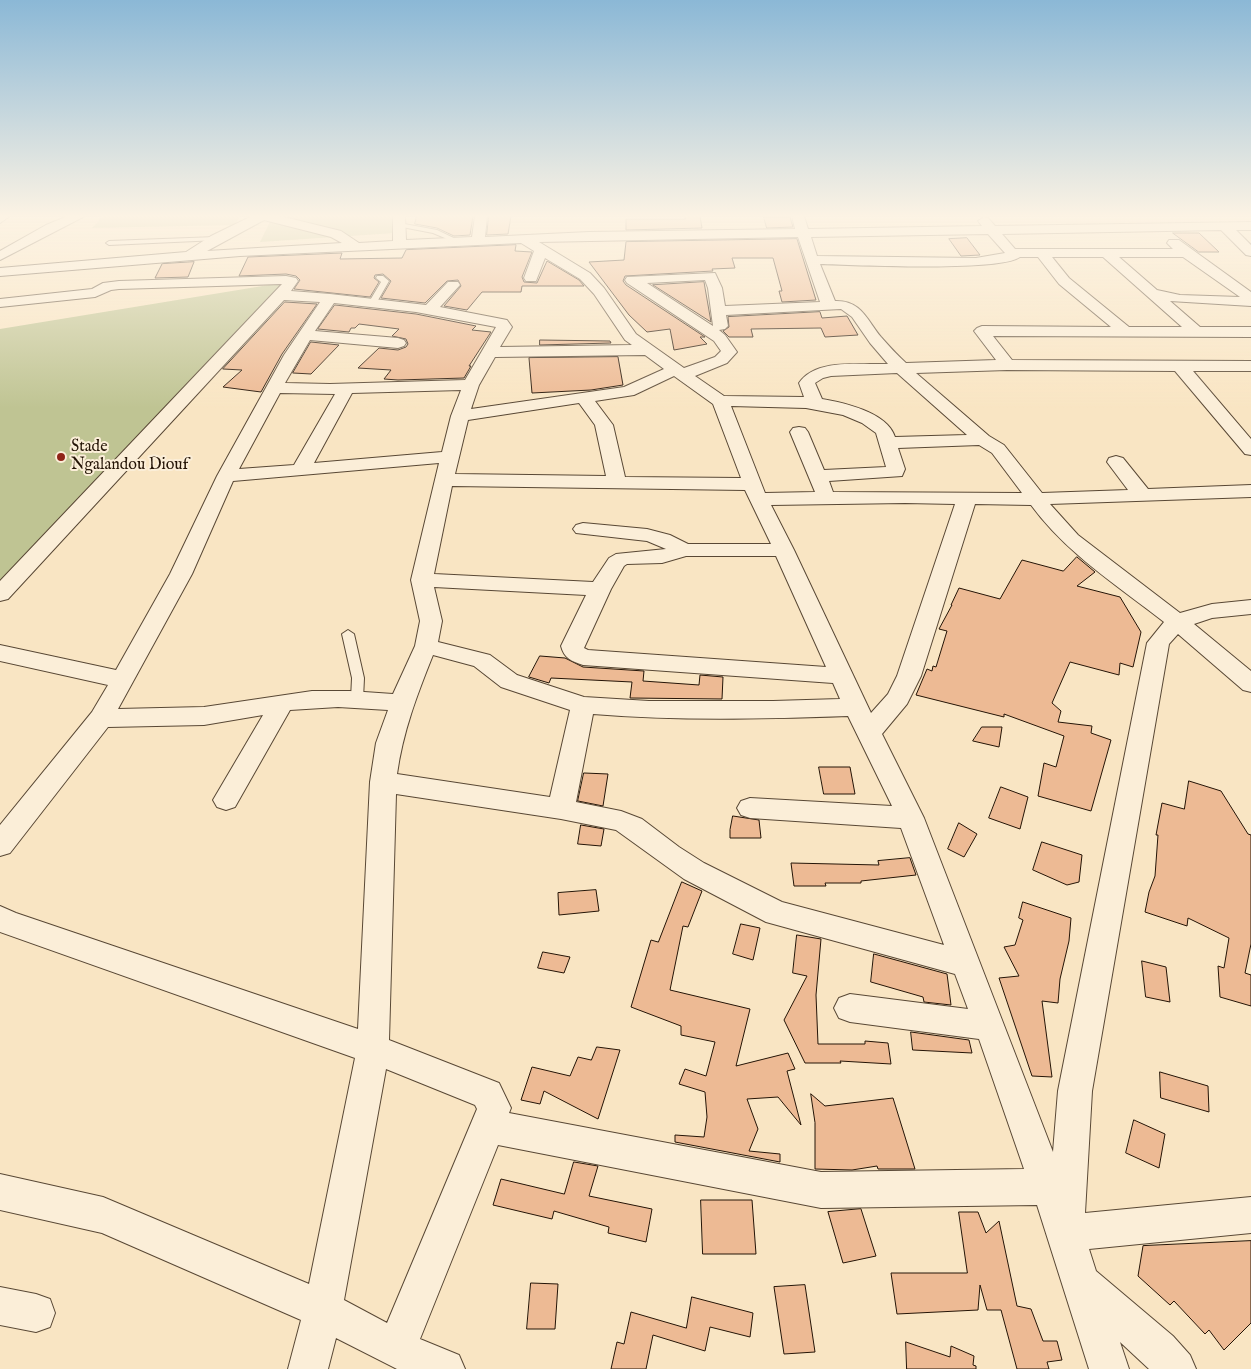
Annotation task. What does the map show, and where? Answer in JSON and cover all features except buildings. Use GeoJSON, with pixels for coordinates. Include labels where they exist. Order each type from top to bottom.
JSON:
{"type":"FeatureCollection","features":[{"type":"Feature","properties":{"kind":"street"},"geometry":{"type":"LineString","coordinates":[[52,298],[64,280]]}},
{"type":"Feature","properties":{"kind":"street"},"geometry":{"type":"LineString","coordinates":[[590,280],[630,337],[720,401],[729,420],[755,492],[784,550],[856,707],[911,818],[990,1026],[1065,1233],[1109,1369]]}},
{"type":"Feature","properties":{"kind":"street"},"geometry":{"type":"LineString","coordinates":[[460,416],[628,391],[727,357],[728,348],[720,338],[632,280],[634,280]]}},
{"type":"Feature","properties":{"kind":"street"},"geometry":{"type":"LineString","coordinates":[[712,280],[715,288],[720,338]]}},
{"type":"Feature","properties":{"kind":"street"},"geometry":{"type":"LineString","coordinates":[[819,280],[830,305]]}},
{"type":"Feature","properties":{"kind":"street"},"geometry":{"type":"LineString","coordinates":[[1063,280],[1125,331]]}},
{"type":"Feature","properties":{"kind":"street"},"geometry":{"type":"LineString","coordinates":[[1138,280],[1195,331]]}},
{"type":"Feature","properties":{"kind":"street"},"geometry":{"type":"LineString","coordinates":[[1155,294],[1190,299],[1251,301],[1245,289],[1230,280]]}},
{"type":"Feature","properties":{"kind":"street"},"geometry":{"type":"LineString","coordinates":[[0,303],[94,293],[108,286],[119,285],[291,281],[291,284],[281,295],[0,594]]}},
{"type":"Feature","properties":{"kind":"street"},"geometry":{"type":"LineString","coordinates":[[430,309],[452,285]]}},
{"type":"Feature","properties":{"kind":"street"},"geometry":{"type":"LineString","coordinates":[[281,295],[373,302],[430,309],[502,323],[504,327],[471,385],[460,416],[422,580],[431,621],[426,646],[402,703],[389,743],[383,782],[372,1050],[323,1310],[308,1369]]}},
{"type":"Feature","properties":{"kind":"street"},"geometry":{"type":"LineString","coordinates":[[0,845],[101,718],[180,574],[226,476],[274,388],[305,335],[330,298]]}},
{"type":"Feature","properties":{"kind":"street"},"geometry":{"type":"LineString","coordinates":[[389,317],[400,305]]}},
{"type":"Feature","properties":{"kind":"street"},"geometry":{"type":"LineString","coordinates":[[718,311],[830,305],[842,305],[853,308],[873,337],[903,368],[983,440],[998,449],[1052,520],[1071,538],[1178,622],[1251,684]]}},
{"type":"Feature","properties":{"kind":"street"},"geometry":{"type":"LineString","coordinates":[[363,338],[376,328]]}},
{"type":"Feature","properties":{"kind":"street"},"geometry":{"type":"LineString","coordinates":[[1007,365],[982,331],[1251,332]]}},
{"type":"Feature","properties":{"kind":"street"},"geometry":{"type":"LineString","coordinates":[[305,335],[363,338],[398,343]]}},
{"type":"Feature","properties":{"kind":"street"},"geometry":{"type":"LineString","coordinates":[[490,352],[646,350]]}},
{"type":"Feature","properties":{"kind":"street"},"geometry":{"type":"LineString","coordinates":[[814,402],[808,383],[810,378],[820,373],[840,370],[1007,365],[1251,366]]}},
{"type":"Feature","properties":{"kind":"street"},"geometry":{"type":"LineString","coordinates":[[1180,366],[1251,450]]}},
{"type":"Feature","properties":{"kind":"street"},"geometry":{"type":"LineString","coordinates":[[274,388],[345,389],[471,385]]}},
{"type":"Feature","properties":{"kind":"street"},"geometry":{"type":"LineString","coordinates":[[300,470],[340,402],[345,389]]}},
{"type":"Feature","properties":{"kind":"street"},"geometry":{"type":"LineString","coordinates":[[584,398],[604,425],[616,483]]}},
{"type":"Feature","properties":{"kind":"street"},"geometry":{"type":"LineString","coordinates":[[720,401],[814,402],[868,419],[884,431],[896,469],[895,472],[818,476]]}},
{"type":"Feature","properties":{"kind":"street"},"geometry":{"type":"LineString","coordinates":[[799,432],[827,498]]}},
{"type":"Feature","properties":{"kind":"street"},"geometry":{"type":"LineString","coordinates":[[888,443],[983,440]]}},
{"type":"Feature","properties":{"kind":"street"},"geometry":{"type":"LineString","coordinates":[[226,476],[450,457]]}},
{"type":"Feature","properties":{"kind":"street"},"geometry":{"type":"LineString","coordinates":[[1116,462],[1143,496]]}},
{"type":"Feature","properties":{"kind":"street"},"geometry":{"type":"LineString","coordinates":[[444,480],[616,483],[827,498],[1035,499],[1251,491]]}},
{"type":"Feature","properties":{"kind":"street"},"geometry":{"type":"LineString","coordinates":[[869,732],[898,698],[909,676],[967,498]]}},
{"type":"Feature","properties":{"kind":"street"},"geometry":{"type":"LineString","coordinates":[[584,529],[647,535],[662,539],[684,550]]}},
{"type":"Feature","properties":{"kind":"street"},"geometry":{"type":"LineString","coordinates":[[784,550],[684,550],[662,557],[623,558],[616,562],[600,589],[572,646],[574,652],[583,657],[843,676]]}},
{"type":"Feature","properties":{"kind":"street"},"geometry":{"type":"LineString","coordinates":[[422,580],[600,589]]}},
{"type":"Feature","properties":{"kind":"street"},"geometry":{"type":"LineString","coordinates":[[1065,1233],[1075,1091],[1158,642],[1166,630],[1202,611],[1251,608]]}},
{"type":"Feature","properties":{"kind":"street"},"geometry":{"type":"LineString","coordinates":[[426,646],[482,660],[509,681],[583,705],[649,710],[710,711],[856,707]]}},
{"type":"Feature","properties":{"kind":"street"},"geometry":{"type":"LineString","coordinates":[[0,654],[123,680]]}},
{"type":"Feature","properties":{"kind":"street"},"geometry":{"type":"LineString","coordinates":[[101,718],[202,717],[237,713],[282,703],[311,700],[358,699],[402,703]]}},
{"type":"Feature","properties":{"kind":"street"},"geometry":{"type":"LineString","coordinates":[[226,800],[282,703]]}},
{"type":"Feature","properties":{"kind":"street"},"geometry":{"type":"LineString","coordinates":[[561,809],[583,705]]}},
{"type":"Feature","properties":{"kind":"street"},"geometry":{"type":"LineString","coordinates":[[383,782],[615,819],[632,826],[669,855],[694,871],[776,913],[966,964]]}},
{"type":"Feature","properties":{"kind":"street"},"geometry":{"type":"LineString","coordinates":[[750,808],[911,818]]}},
{"type":"Feature","properties":{"kind":"street"},"geometry":{"type":"LineString","coordinates":[[0,918],[6,922],[372,1050],[487,1094],[494,1108],[488,1126],[396,1349]]}},
{"type":"Feature","properties":{"kind":"street"},"geometry":{"type":"LineString","coordinates":[[850,1008],[990,1026]]}},
{"type":"Feature","properties":{"kind":"street"},"geometry":{"type":"LineString","coordinates":[[488,1126],[821,1190],[1047,1187]]}},
{"type":"Feature","properties":{"kind":"street"},"geometry":{"type":"LineString","coordinates":[[0,1192],[104,1215],[323,1310],[396,1349],[444,1369]]}},
{"type":"Feature","properties":{"kind":"street"},"geometry":{"type":"LineString","coordinates":[[1065,1233],[1251,1215]]}},
{"type":"Feature","properties":{"kind":"street"},"geometry":{"type":"LineString","coordinates":[[1082,1284],[1159,1350],[1176,1369]]}},
{"type":"Feature","properties":{"kind":"street"},"geometry":{"type":"LineString","coordinates":[[0,1306],[36,1313]]}},
{"type":"Feature","properties":{"kind":"lane"},"geometry":{"type":"LineString","coordinates":[[373,302],[385,282],[382,280]]}},
{"type":"Feature","properties":{"kind":"lane"},"geometry":{"type":"LineString","coordinates":[[348,634],[358,678],[358,699]]}},
{"type":"Feature","properties":{"kind":"green space","name":"Stade Ngalandou Diouf"},"geometry":{"type":"Polygon","coordinates":[[[287,282],[0,585],[0,329],[287,282]]]}},
{"type":"Feature","properties":{"kind":"place","name":"Stade Ngalandou Diouf"},"geometry":{"type":"Point","coordinates":[61,457]}}]}
